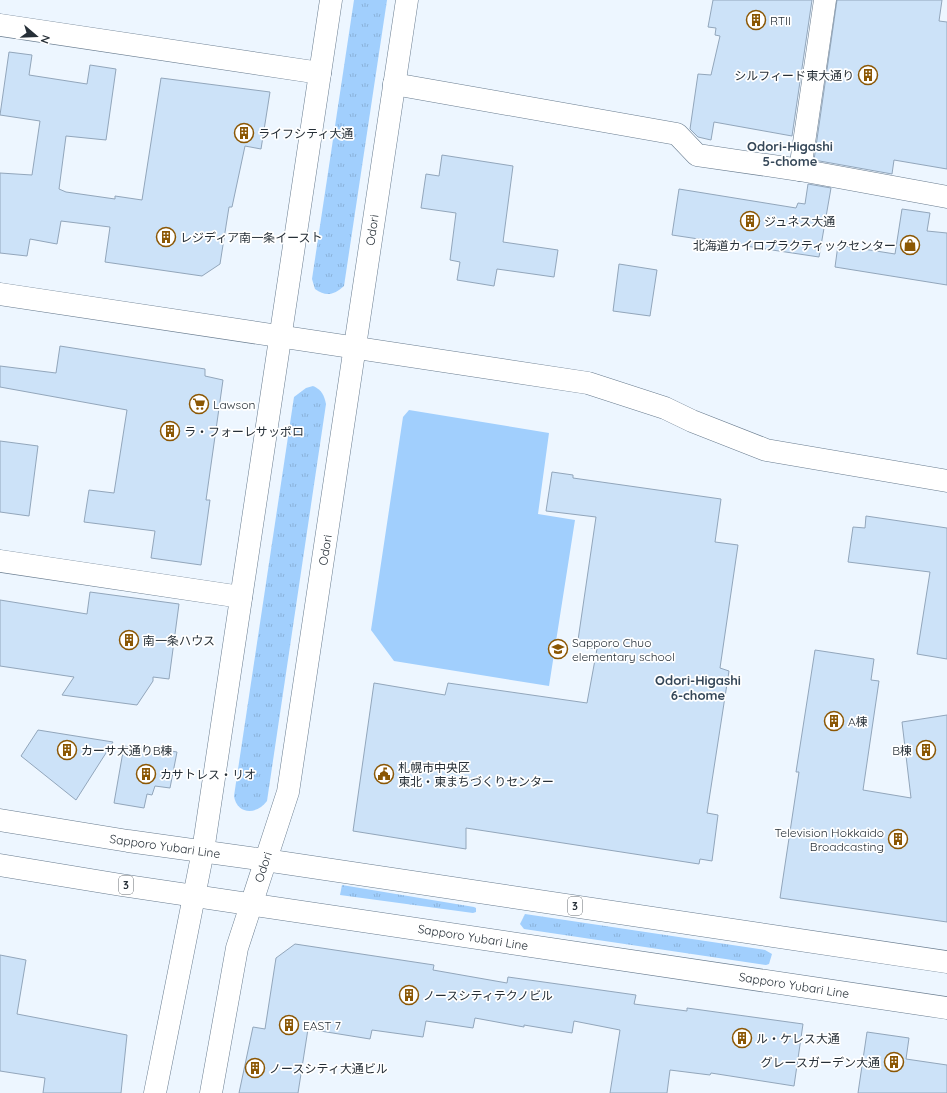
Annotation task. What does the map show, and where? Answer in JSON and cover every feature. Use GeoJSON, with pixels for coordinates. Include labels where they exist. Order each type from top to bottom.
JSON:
{"type":"FeatureCollection","features":[{"type":"Feature","properties":{"kind":"street"},"geometry":{"type":"LineString","coordinates":[[156,1093],[184,938],[196,894],[203,851],[282,335],[331,0]]}},
{"type":"Feature","properties":{"kind":"street","name":"Odori"},"geometry":{"type":"LineString","coordinates":[[211,1093],[238,948],[288,792],[407,0]]}},
{"type":"Feature","properties":{"kind":"street"},"geometry":{"type":"LineString","coordinates":[[800,170],[825,0]]}},
{"type":"Feature","properties":{"kind":"street"},"geometry":{"type":"LineString","coordinates":[[0,25],[320,74]]}},
{"type":"Feature","properties":{"kind":"street"},"geometry":{"type":"LineString","coordinates":[[394,84],[677,134],[697,155],[800,170],[947,197]]}},
{"type":"Feature","properties":{"kind":"street"},"geometry":{"type":"LineString","coordinates":[[0,294],[355,346],[588,383],[665,408],[692,421],[766,450],[947,481]]}},
{"type":"Feature","properties":{"kind":"street"},"geometry":{"type":"LineString","coordinates":[[0,561],[241,597]]}},
{"type":"Feature","properties":{"kind":"street","name":"Sapporo Yubari Line"},"geometry":{"type":"LineString","coordinates":[[0,820],[128,841],[265,860],[947,962]]}},
{"type":"Feature","properties":{"kind":"street","name":"Sapporo Yubari Line"},"geometry":{"type":"LineString","coordinates":[[0,865],[947,1008]]}},
{"type":"Feature","properties":{"kind":"green space"},"geometry":{"type":"Polygon","coordinates":[[[354,0],[387,0],[344,286],[333,293],[326,294],[315,289],[312,279],[354,0]]]}},
{"type":"Feature","properties":{"kind":"green space"},"geometry":{"type":"Polygon","coordinates":[[[313,386],[319,389],[322,393],[326,404],[267,801],[258,809],[248,811],[239,807],[234,796],[294,397],[306,388],[313,386]]]}},
{"type":"Feature","properties":{"kind":"green space"},"geometry":{"type":"Polygon","coordinates":[[[409,410],[549,433],[538,514],[575,520],[549,686],[394,661],[371,630],[403,417],[409,410]]]}},
{"type":"Feature","properties":{"kind":"green space"},"geometry":{"type":"Polygon","coordinates":[[[342,885],[474,907],[476,908],[476,912],[473,913],[340,895],[342,885]]]}},
{"type":"Feature","properties":{"kind":"green space"},"geometry":{"type":"Polygon","coordinates":[[[525,914],[765,950],[772,954],[769,964],[766,965],[524,929],[520,924],[525,914]]]}},
{"type":"Feature","properties":{"kind":"building"},"geometry":{"type":"Polygon","coordinates":[[[713,0],[812,0],[792,136],[714,122],[711,140],[698,137],[690,129],[698,74],[711,75],[720,36],[715,35],[716,28],[708,27],[713,0]]]}},
{"type":"Feature","properties":{"kind":"building"},"geometry":{"type":"Polygon","coordinates":[[[837,0],[942,0],[939,21],[947,22],[947,169],[894,160],[892,174],[814,160],[837,0]]]}},
{"type":"Feature","properties":{"kind":"building"},"geometry":{"type":"Polygon","coordinates":[[[9,52],[32,55],[29,75],[87,84],[90,65],[116,69],[106,140],[66,136],[59,189],[66,192],[115,199],[115,196],[142,200],[161,78],[270,92],[261,149],[245,146],[232,207],[229,207],[220,264],[202,276],[105,262],[110,227],[61,221],[57,244],[30,239],[27,256],[0,253],[0,173],[32,175],[40,121],[0,115],[9,52]]]}},
{"type":"Feature","properties":{"kind":"building"},"geometry":{"type":"Polygon","coordinates":[[[442,155],[513,166],[503,242],[558,250],[554,277],[497,269],[494,286],[457,280],[460,262],[450,260],[456,213],[421,208],[426,174],[439,176],[442,155]]]}},
{"type":"Feature","properties":{"kind":"building","name":"ジュネス大通"},"geometry":{"type":"Polygon","coordinates":[[[808,184],[831,188],[819,257],[672,235],[679,189],[796,208],[798,203],[805,204],[808,184]]]}},
{"type":"Feature","properties":{"kind":"building"},"geometry":{"type":"Polygon","coordinates":[[[902,209],[930,213],[927,231],[947,233],[947,285],[835,267],[838,245],[895,254],[902,209]]]}},
{"type":"Feature","properties":{"kind":"building"},"geometry":{"type":"Polygon","coordinates":[[[619,264],[657,270],[650,316],[613,311],[619,264]]]}},
{"type":"Feature","properties":{"kind":"building"},"geometry":{"type":"Polygon","coordinates":[[[60,346],[205,369],[205,376],[223,380],[206,500],[210,500],[201,565],[151,558],[155,531],[84,522],[89,490],[114,493],[127,410],[0,387],[0,366],[56,373],[60,346]]]}},
{"type":"Feature","properties":{"kind":"building"},"geometry":{"type":"Polygon","coordinates":[[[0,441],[38,446],[29,516],[0,512],[0,441]]]}},
{"type":"Feature","properties":{"kind":"building"},"geometry":{"type":"Polygon","coordinates":[[[552,472],[573,475],[573,478],[721,499],[715,542],[738,545],[720,668],[729,671],[707,813],[718,815],[712,861],[700,859],[699,864],[466,828],[466,849],[353,831],[374,683],[445,695],[448,683],[587,703],[597,649],[577,647],[596,517],[546,511],[552,472]]]}},
{"type":"Feature","properties":{"kind":"building"},"geometry":{"type":"Polygon","coordinates":[[[866,516],[947,528],[947,659],[917,654],[930,572],[848,562],[853,527],[865,528],[866,516]]]}},
{"type":"Feature","properties":{"kind":"building","name":"南一条ハウス"},"geometry":{"type":"Polygon","coordinates":[[[90,592],[179,604],[169,679],[153,677],[153,681],[137,705],[62,695],[74,677],[0,666],[0,600],[87,614],[90,592]]]}},
{"type":"Feature","properties":{"kind":"building"},"geometry":{"type":"Polygon","coordinates":[[[815,650],[874,659],[871,680],[879,681],[863,790],[911,798],[902,722],[947,715],[947,922],[780,898],[799,772],[796,772],[815,650]]]}},
{"type":"Feature","properties":{"kind":"building","name":"カーサ大通りB棟"},"geometry":{"type":"Polygon","coordinates":[[[38,730],[113,742],[76,800],[21,756],[38,730]]]}},
{"type":"Feature","properties":{"kind":"building","name":"カサトレス・リオ"},"geometry":{"type":"Polygon","coordinates":[[[124,746],[146,749],[146,747],[177,752],[170,788],[155,786],[152,795],[147,794],[144,808],[114,803],[124,746]]]}},
{"type":"Feature","properties":{"kind":"building"},"geometry":{"type":"Polygon","coordinates":[[[295,944],[434,965],[433,970],[507,983],[508,977],[636,995],[634,1004],[687,1011],[687,1008],[803,1024],[794,1086],[711,1073],[710,1075],[670,1070],[667,1093],[610,1093],[620,1030],[574,1021],[572,1033],[524,1025],[524,1027],[475,1018],[473,1028],[426,1021],[423,1037],[372,1030],[370,1039],[308,1029],[298,1093],[239,1093],[253,1027],[265,1029],[276,958],[295,944]]]}},
{"type":"Feature","properties":{"kind":"building"},"geometry":{"type":"Polygon","coordinates":[[[0,955],[26,960],[17,1014],[127,1035],[121,1093],[43,1093],[45,1078],[0,1071],[0,955]]]}},
{"type":"Feature","properties":{"kind":"building","name":"グレースガーデン大通"},"geometry":{"type":"Polygon","coordinates":[[[867,1032],[909,1038],[906,1059],[947,1065],[947,1093],[858,1093],[867,1032]]]}},
{"type":"Feature","properties":{"kind":"place","name":"RTII"},"geometry":{"type":"Point","coordinates":[756,20]}},
{"type":"Feature","properties":{"kind":"place","name":"シルフィード東大通り"},"geometry":{"type":"Point","coordinates":[868,75]}},
{"type":"Feature","properties":{"kind":"place","name":"ライフシティ大通"},"geometry":{"type":"Point","coordinates":[244,133]}},
{"type":"Feature","properties":{"kind":"place","name":"ジュネス大通"},"geometry":{"type":"Point","coordinates":[750,221]}},
{"type":"Feature","properties":{"kind":"place","name":"レジディア南一条イースト"},"geometry":{"type":"Point","coordinates":[166,237]}},
{"type":"Feature","properties":{"kind":"place","name":"北海道カイロプラクティックセンター"},"geometry":{"type":"Point","coordinates":[910,245]}},
{"type":"Feature","properties":{"kind":"place","name":"Lawson"},"geometry":{"type":"Point","coordinates":[199,404]}},
{"type":"Feature","properties":{"kind":"place","name":"ラ・フォーレサッポロ"},"geometry":{"type":"Point","coordinates":[170,431]}},
{"type":"Feature","properties":{"kind":"place","name":"南一条ハウス"},"geometry":{"type":"Point","coordinates":[129,640]}},
{"type":"Feature","properties":{"kind":"place","name":"Sapporo Chuo elementary school"},"geometry":{"type":"Point","coordinates":[558,649]}},
{"type":"Feature","properties":{"kind":"place","name":"A棟"},"geometry":{"type":"Point","coordinates":[834,721]}},
{"type":"Feature","properties":{"kind":"place","name":"カーサ大通りB棟"},"geometry":{"type":"Point","coordinates":[67,750]}},
{"type":"Feature","properties":{"kind":"place","name":"B棟"},"geometry":{"type":"Point","coordinates":[926,750]}},
{"type":"Feature","properties":{"kind":"place","name":"カサトレス・リオ"},"geometry":{"type":"Point","coordinates":[146,774]}},
{"type":"Feature","properties":{"kind":"place","name":"札幌市中央区 東北・東まちづくりセンター"},"geometry":{"type":"Point","coordinates":[384,774]}},
{"type":"Feature","properties":{"kind":"place","name":"Television Hokkaido Broadcasting"},"geometry":{"type":"Point","coordinates":[898,839]}},
{"type":"Feature","properties":{"kind":"place","name":"ノースシティテクノビル"},"geometry":{"type":"Point","coordinates":[409,995]}},
{"type":"Feature","properties":{"kind":"place","name":"EAST 7"},"geometry":{"type":"Point","coordinates":[289,1025]}},
{"type":"Feature","properties":{"kind":"place","name":"ル・ケレス大通"},"geometry":{"type":"Point","coordinates":[742,1038]}},
{"type":"Feature","properties":{"kind":"place","name":"グレースガーデン大通"},"geometry":{"type":"Point","coordinates":[894,1062]}},
{"type":"Feature","properties":{"kind":"place","name":"ノースシティ大通ビル"},"geometry":{"type":"Point","coordinates":[255,1068]}},
{"type":"Feature","properties":{"kind":"district","name":"Odori-Higashi 5-chome"},"geometry":{"type":"Point","coordinates":[790,154]}},
{"type":"Feature","properties":{"kind":"district","name":"Odori-Higashi 6-chome"},"geometry":{"type":"Point","coordinates":[698,688]}}]}
